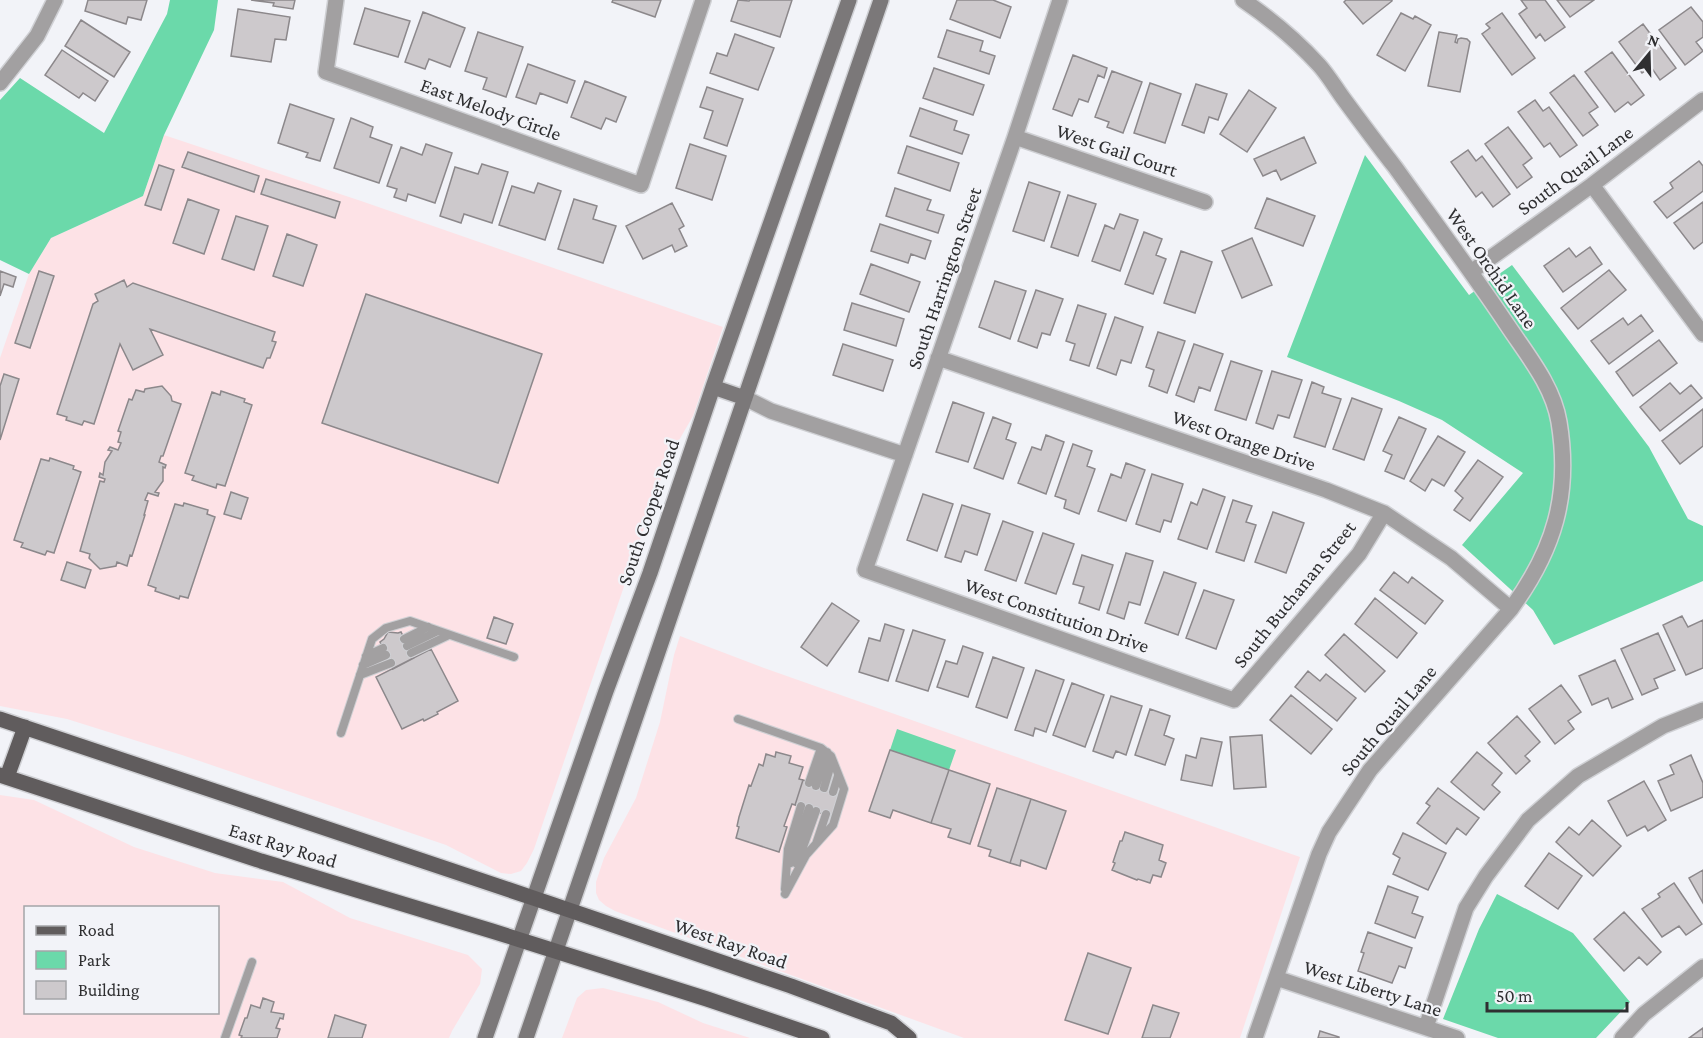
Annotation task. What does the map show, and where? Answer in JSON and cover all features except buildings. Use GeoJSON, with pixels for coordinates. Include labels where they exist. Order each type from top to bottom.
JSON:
{"type":"FeatureCollection","features":[{"type":"Feature","properties":{"kind":"main road","name":"South Cooper Road"},"geometry":{"type":"LineString","coordinates":[[485,1038],[602,703],[658,551],[849,0]]}},
{"type":"Feature","properties":{"kind":"main road"},"geometry":{"type":"LineString","coordinates":[[526,1038],[881,0]]}},
{"type":"Feature","properties":{"kind":"main road"},"geometry":{"type":"LineString","coordinates":[[713,387],[745,398]]}},
{"type":"Feature","properties":{"kind":"main road","name":"East Ray Road"},"geometry":{"type":"LineString","coordinates":[[0,718],[534,898]]}},
{"type":"Feature","properties":{"kind":"main road"},"geometry":{"type":"LineString","coordinates":[[3,776],[25,727]]}},
{"type":"Feature","properties":{"kind":"main road","name":"East Ray Road"},"geometry":{"type":"LineString","coordinates":[[3,776],[261,861],[555,952]]}},
{"type":"Feature","properties":{"kind":"main road","name":"West Ray Road"},"geometry":{"type":"LineString","coordinates":[[534,898],[891,1023],[909,1038]]}},
{"type":"Feature","properties":{"kind":"main road"},"geometry":{"type":"LineString","coordinates":[[555,952],[707,999],[822,1038]]}},
{"type":"Feature","properties":{"kind":"street"},"geometry":{"type":"LineString","coordinates":[[0,83],[37,36],[55,0]]}},
{"type":"Feature","properties":{"kind":"street","name":"East Melody Circle"},"geometry":{"type":"LineString","coordinates":[[336,0],[326,72],[641,185],[703,0]]}},
{"type":"Feature","properties":{"kind":"street","name":"South Harrington Street"},"geometry":{"type":"LineString","coordinates":[[865,570],[1060,0]]}},
{"type":"Feature","properties":{"kind":"street","name":"West Orchid Lane"},"geometry":{"type":"LineString","coordinates":[[1247,1],[1283,30],[1320,66],[1471,272],[1536,367],[1551,393],[1559,420],[1563,492],[1554,528],[1541,562],[1528,586],[1510,609]]}},
{"type":"Feature","properties":{"kind":"street","name":"South Quail Lane"},"geometry":{"type":"LineString","coordinates":[[1471,272],[1592,185],[1703,100]]}},
{"type":"Feature","properties":{"kind":"street","name":"West Gail Court"},"geometry":{"type":"LineString","coordinates":[[1015,136],[1205,202]]}},
{"type":"Feature","properties":{"kind":"street"},"geometry":{"type":"LineString","coordinates":[[1592,185],[1703,334]]}},
{"type":"Feature","properties":{"kind":"street","name":"West Orange Drive"},"geometry":{"type":"LineString","coordinates":[[938,358],[1326,490],[1384,513],[1451,558],[1510,609]]}},
{"type":"Feature","properties":{"kind":"street"},"geometry":{"type":"LineString","coordinates":[[745,398],[771,411],[905,455]]}},
{"type":"Feature","properties":{"kind":"street","name":"South Buchanan Street"},"geometry":{"type":"LineString","coordinates":[[1234,700],[1359,554],[1384,513]]}},
{"type":"Feature","properties":{"kind":"street","name":"West Constitution Drive"},"geometry":{"type":"LineString","coordinates":[[865,570],[1234,700]]}},
{"type":"Feature","properties":{"kind":"street","name":"South Quail Lane"},"geometry":{"type":"LineString","coordinates":[[1255,1038],[1319,854],[1329,832],[1370,770],[1510,609]]}},
{"type":"Feature","properties":{"kind":"street"},"geometry":{"type":"LineString","coordinates":[[1426,1028],[1466,908],[1486,876],[1528,820],[1578,776],[1663,726],[1703,710]]}},
{"type":"Feature","properties":{"kind":"street"},"geometry":{"type":"LineString","coordinates":[[1622,1038],[1644,1014],[1703,967]]}},
{"type":"Feature","properties":{"kind":"street","name":"West Liberty Lane"},"geometry":{"type":"LineString","coordinates":[[1276,978],[1457,1038]]}},
{"type":"Feature","properties":{"kind":"lane"},"geometry":{"type":"LineString","coordinates":[[341,733],[372,639],[386,628],[410,621],[514,657]]}},
{"type":"Feature","properties":{"kind":"lane"},"geometry":{"type":"LineString","coordinates":[[408,646],[428,627]]}},
{"type":"Feature","properties":{"kind":"lane"},"geometry":{"type":"LineString","coordinates":[[408,646],[438,631]]}},
{"type":"Feature","properties":{"kind":"lane"},"geometry":{"type":"LineString","coordinates":[[408,646],[449,635]]}},
{"type":"Feature","properties":{"kind":"lane"},"geometry":{"type":"LineString","coordinates":[[363,665],[385,652],[366,656]]}},
{"type":"Feature","properties":{"kind":"lane"},"geometry":{"type":"LineString","coordinates":[[360,675],[391,663]]}},
{"type":"Feature","properties":{"kind":"lane"},"geometry":{"type":"LineString","coordinates":[[738,719],[824,750],[832,760],[844,789],[833,825],[806,855],[785,894]]}},
{"type":"Feature","properties":{"kind":"lane"},"geometry":{"type":"LineString","coordinates":[[824,750],[816,786],[832,760]]}},
{"type":"Feature","properties":{"kind":"lane"},"geometry":{"type":"LineString","coordinates":[[834,792],[838,775]]}},
{"type":"Feature","properties":{"kind":"lane"},"geometry":{"type":"LineString","coordinates":[[809,808],[785,894],[788,849],[809,808]]}},
{"type":"Feature","properties":{"kind":"lane"},"geometry":{"type":"LineString","coordinates":[[814,848],[826,814]]}},
{"type":"Feature","properties":{"kind":"lane"},"geometry":{"type":"LineString","coordinates":[[225,1038],[252,962]]}},
{"type":"Feature","properties":{"kind":"shaded area"},"geometry":{"type":"Polygon","coordinates":[[[164,135],[723,327],[693,416],[667,461],[534,849],[521,871],[511,874],[501,873],[446,845],[182,755],[67,719],[0,706],[0,358],[29,274],[51,238],[143,196],[164,135]]]}},
{"type":"Feature","properties":{"kind":"shaded area"},"geometry":{"type":"Polygon","coordinates":[[[680,636],[764,668],[1300,857],[1240,1038],[964,1038],[606,906],[599,900],[596,893],[596,882],[604,858],[636,798],[660,722],[680,636]]]}},
{"type":"Feature","properties":{"kind":"shaded area"},"geometry":{"type":"Polygon","coordinates":[[[0,795],[34,800],[134,847],[215,873],[283,882],[350,918],[468,955],[482,969],[480,984],[449,1038],[0,1038],[0,795]]]}},
{"type":"Feature","properties":{"kind":"shaded area"},"geometry":{"type":"Polygon","coordinates":[[[603,988],[658,1002],[703,1023],[750,1038],[562,1038],[577,998],[586,990],[603,988]]]}},
{"type":"Feature","properties":{"kind":"green space"},"geometry":{"type":"Polygon","coordinates":[[[170,0],[218,0],[214,30],[164,135],[143,196],[51,238],[29,274],[0,260],[0,100],[20,78],[104,133],[167,14],[170,0]]]}},
{"type":"Feature","properties":{"kind":"green space"},"geometry":{"type":"Polygon","coordinates":[[[1365,155],[1469,295],[1512,265],[1649,447],[1688,519],[1703,526],[1703,581],[1554,645],[1533,610],[1462,545],[1523,473],[1442,420],[1287,357],[1365,155]]]}},
{"type":"Feature","properties":{"kind":"green space"},"geometry":{"type":"Polygon","coordinates":[[[897,729],[956,750],[949,770],[890,750],[897,729]]]}},
{"type":"Feature","properties":{"kind":"green space"},"geometry":{"type":"Polygon","coordinates":[[[1497,894],[1573,933],[1630,1002],[1596,1038],[1498,1038],[1443,1019],[1479,929],[1497,894]]]}}]}
